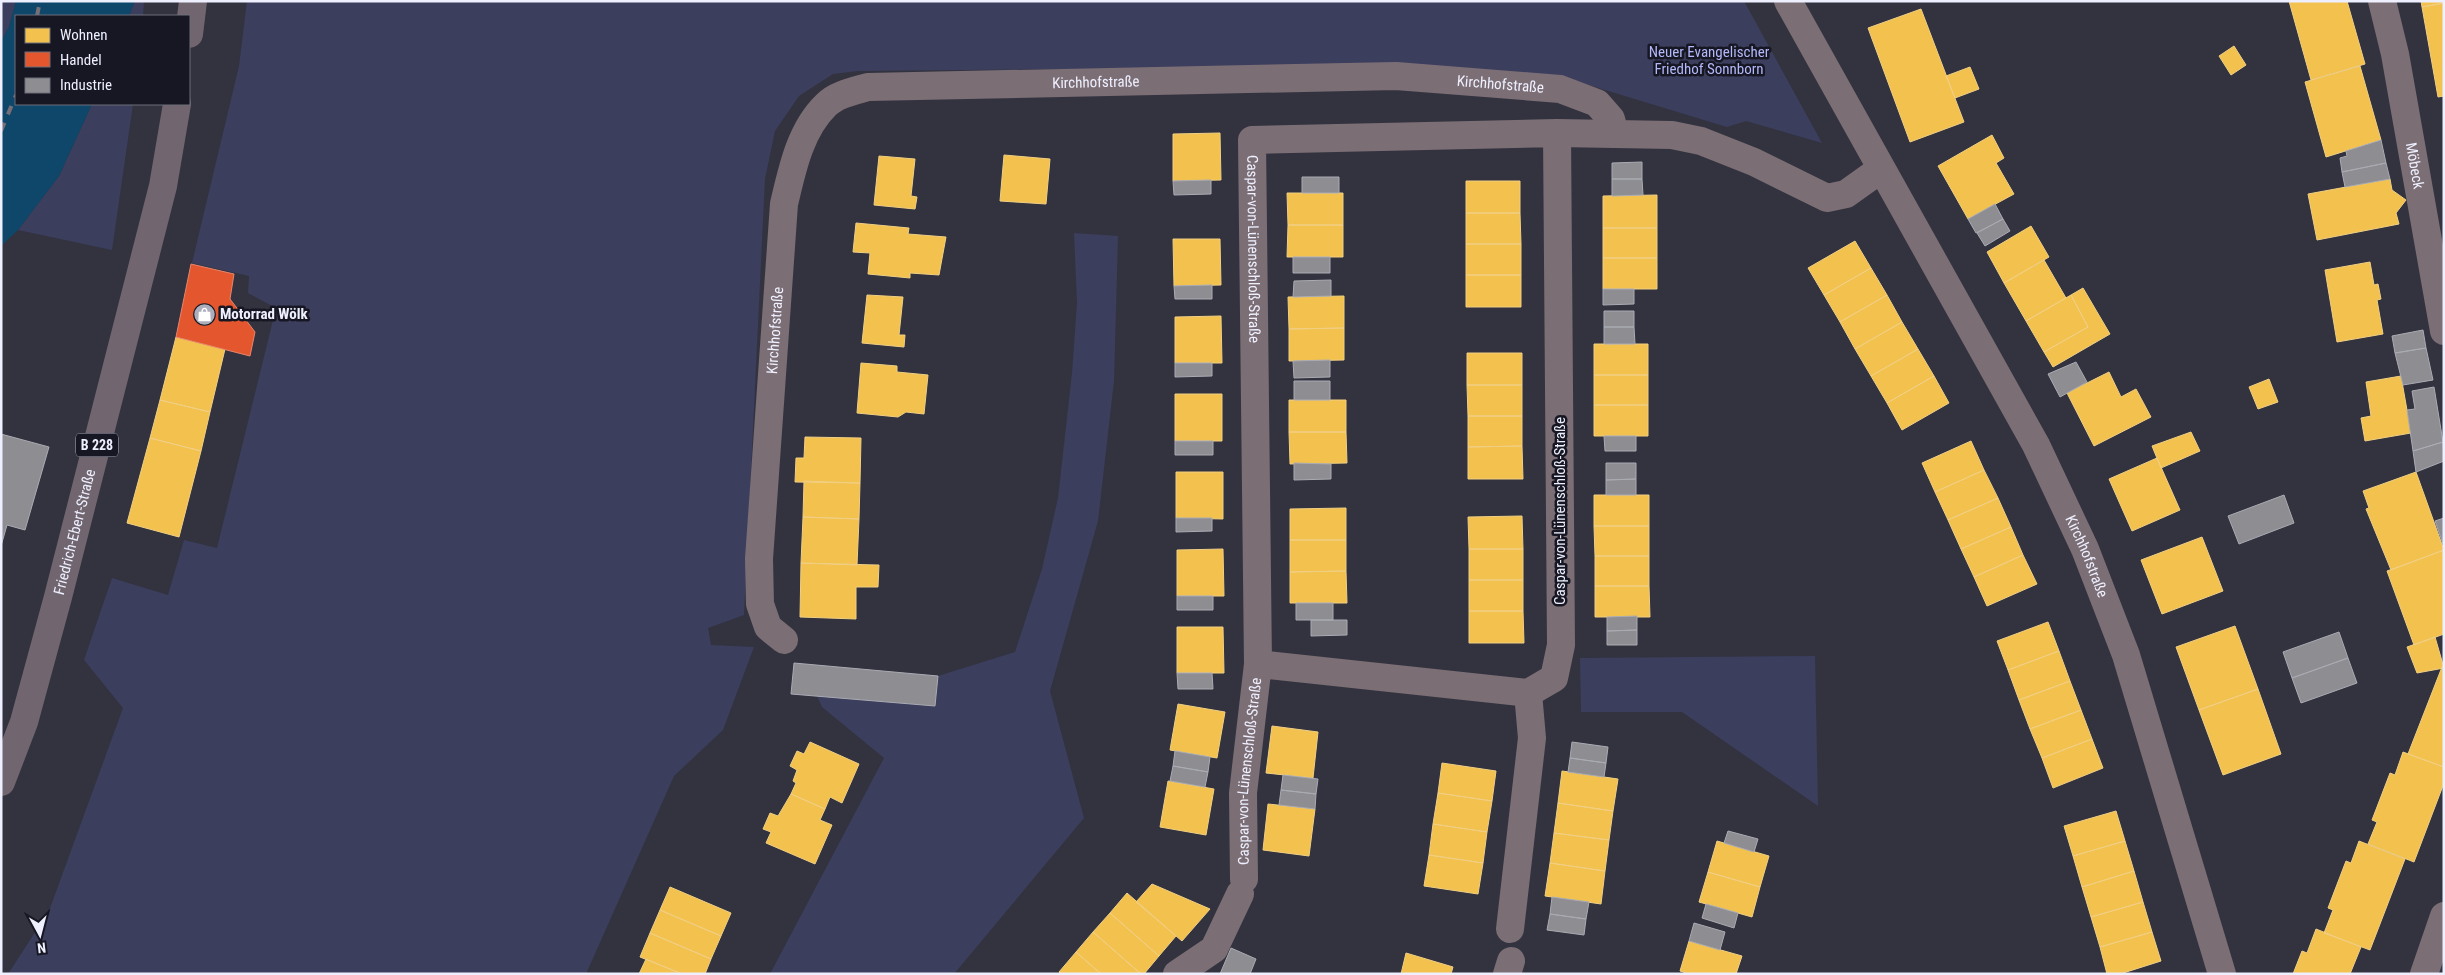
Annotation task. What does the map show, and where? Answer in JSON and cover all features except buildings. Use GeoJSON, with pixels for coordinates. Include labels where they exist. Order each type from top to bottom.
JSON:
{"type":"FeatureCollection","features":[{"type":"Feature","properties":{"kind":"main road"},"geometry":{"type":"LineString","coordinates":[[190,26],[193,1]]}},
{"type":"Feature","properties":{"kind":"main road","name":"Friedrich-Ebert-Straße"},"geometry":{"type":"LineString","coordinates":[[1,782],[24,722],[60,587],[163,186],[177,105]]}},
{"type":"Feature","properties":{"kind":"street","name":"Kirchhofstraße"},"geometry":{"type":"LineString","coordinates":[[1788,1],[2036,445],[2085,549],[2126,655],[2222,974]]}},
{"type":"Feature","properties":{"kind":"street","name":"Möbeck"},"geometry":{"type":"LineString","coordinates":[[2382,1],[2395,54],[2444,331]]}},
{"type":"Feature","properties":{"kind":"street","name":"Kirchhofstraße"},"geometry":{"type":"LineString","coordinates":[[784,640],[768,627],[760,604],[760,559],[784,204],[794,161],[811,123],[826,104],[832,100],[845,93],[868,87],[1396,76],[1560,89],[1597,103],[1611,119],[1615,134]]}},
{"type":"Feature","properties":{"kind":"street","name":"Caspar-von-Lünenschloß-Straße"},"geometry":{"type":"LineString","coordinates":[[1258,664],[1528,694],[1554,678],[1561,646],[1557,133]]}},
{"type":"Feature","properties":{"kind":"street","name":"Caspar-von-Lünenschloß-Straße"},"geometry":{"type":"LineString","coordinates":[[1177,974],[1214,949],[1242,887],[1243,793],[1258,664],[1252,140],[1557,133],[1615,134]]}},
{"type":"Feature","properties":{"kind":"street"},"geometry":{"type":"LineString","coordinates":[[1615,134],[1672,135],[1712,144],[1754,162],[1827,198],[1846,194],[1881,169]]}},
{"type":"Feature","properties":{"kind":"street"},"geometry":{"type":"LineString","coordinates":[[1510,929],[1532,738],[1528,694]]}},
{"type":"Feature","properties":{"kind":"street"},"geometry":{"type":"LineString","coordinates":[[2424,974],[2444,916]]}},
{"type":"Feature","properties":{"kind":"green space"},"geometry":{"type":"Polygon","coordinates":[[[1,1],[16,1],[9,27],[1,41],[1,1]]]}},
{"type":"Feature","properties":{"kind":"green space"},"geometry":{"type":"Polygon","coordinates":[[[135,1],[144,1],[143,15],[129,15],[135,1]]]}},
{"type":"Feature","properties":{"kind":"green space","name":"Neuer Evangelischer Friedhof Sonnborn"},"geometry":{"type":"Polygon","coordinates":[[[247,1],[1744,1],[1822,143],[1746,121],[1727,127],[1559,76],[1400,66],[858,71],[833,74],[799,96],[775,131],[765,179],[744,615],[708,628],[711,645],[754,647],[723,730],[674,776],[586,974],[8,974],[49,911],[123,708],[84,660],[112,578],[168,595],[184,540],[217,548],[276,308],[248,293],[249,276],[192,263],[239,66],[247,1]]]}},
{"type":"Feature","properties":{"kind":"green space"},"geometry":{"type":"Polygon","coordinates":[[[92,105],[133,105],[112,250],[18,230],[59,176],[92,105]]]}},
{"type":"Feature","properties":{"kind":"green space"},"geometry":{"type":"Polygon","coordinates":[[[1074,233],[1118,236],[1114,381],[1098,521],[1050,691],[1084,818],[954,974],[770,974],[884,758],[822,707],[817,696],[935,706],[938,676],[1015,652],[1042,569],[1058,498],[1072,373],[1077,303],[1074,233]]]}},
{"type":"Feature","properties":{"kind":"green space"},"geometry":{"type":"Polygon","coordinates":[[[1815,656],[1818,806],[1682,712],[1581,712],[1580,658],[1815,656]]]}},
{"type":"Feature","properties":{"kind":"shaded area"},"geometry":{"type":"Polygon","coordinates":[[[16,1],[135,1],[129,15],[15,15],[15,105],[92,105],[59,176],[18,230],[1,246],[1,41],[9,27],[16,1]]]}},
{"type":"Feature","properties":{"kind":"railway"},"geometry":{"type":"LineString","coordinates":[[37,15],[40,1]]}},
{"type":"Feature","properties":{"kind":"railway"},"geometry":{"type":"LineString","coordinates":[[1,131],[15,97]]}},
{"type":"Feature","properties":{"kind":"place","name":"Motorrad Wölk"},"geometry":{"type":"Point","coordinates":[204,314]}}]}
